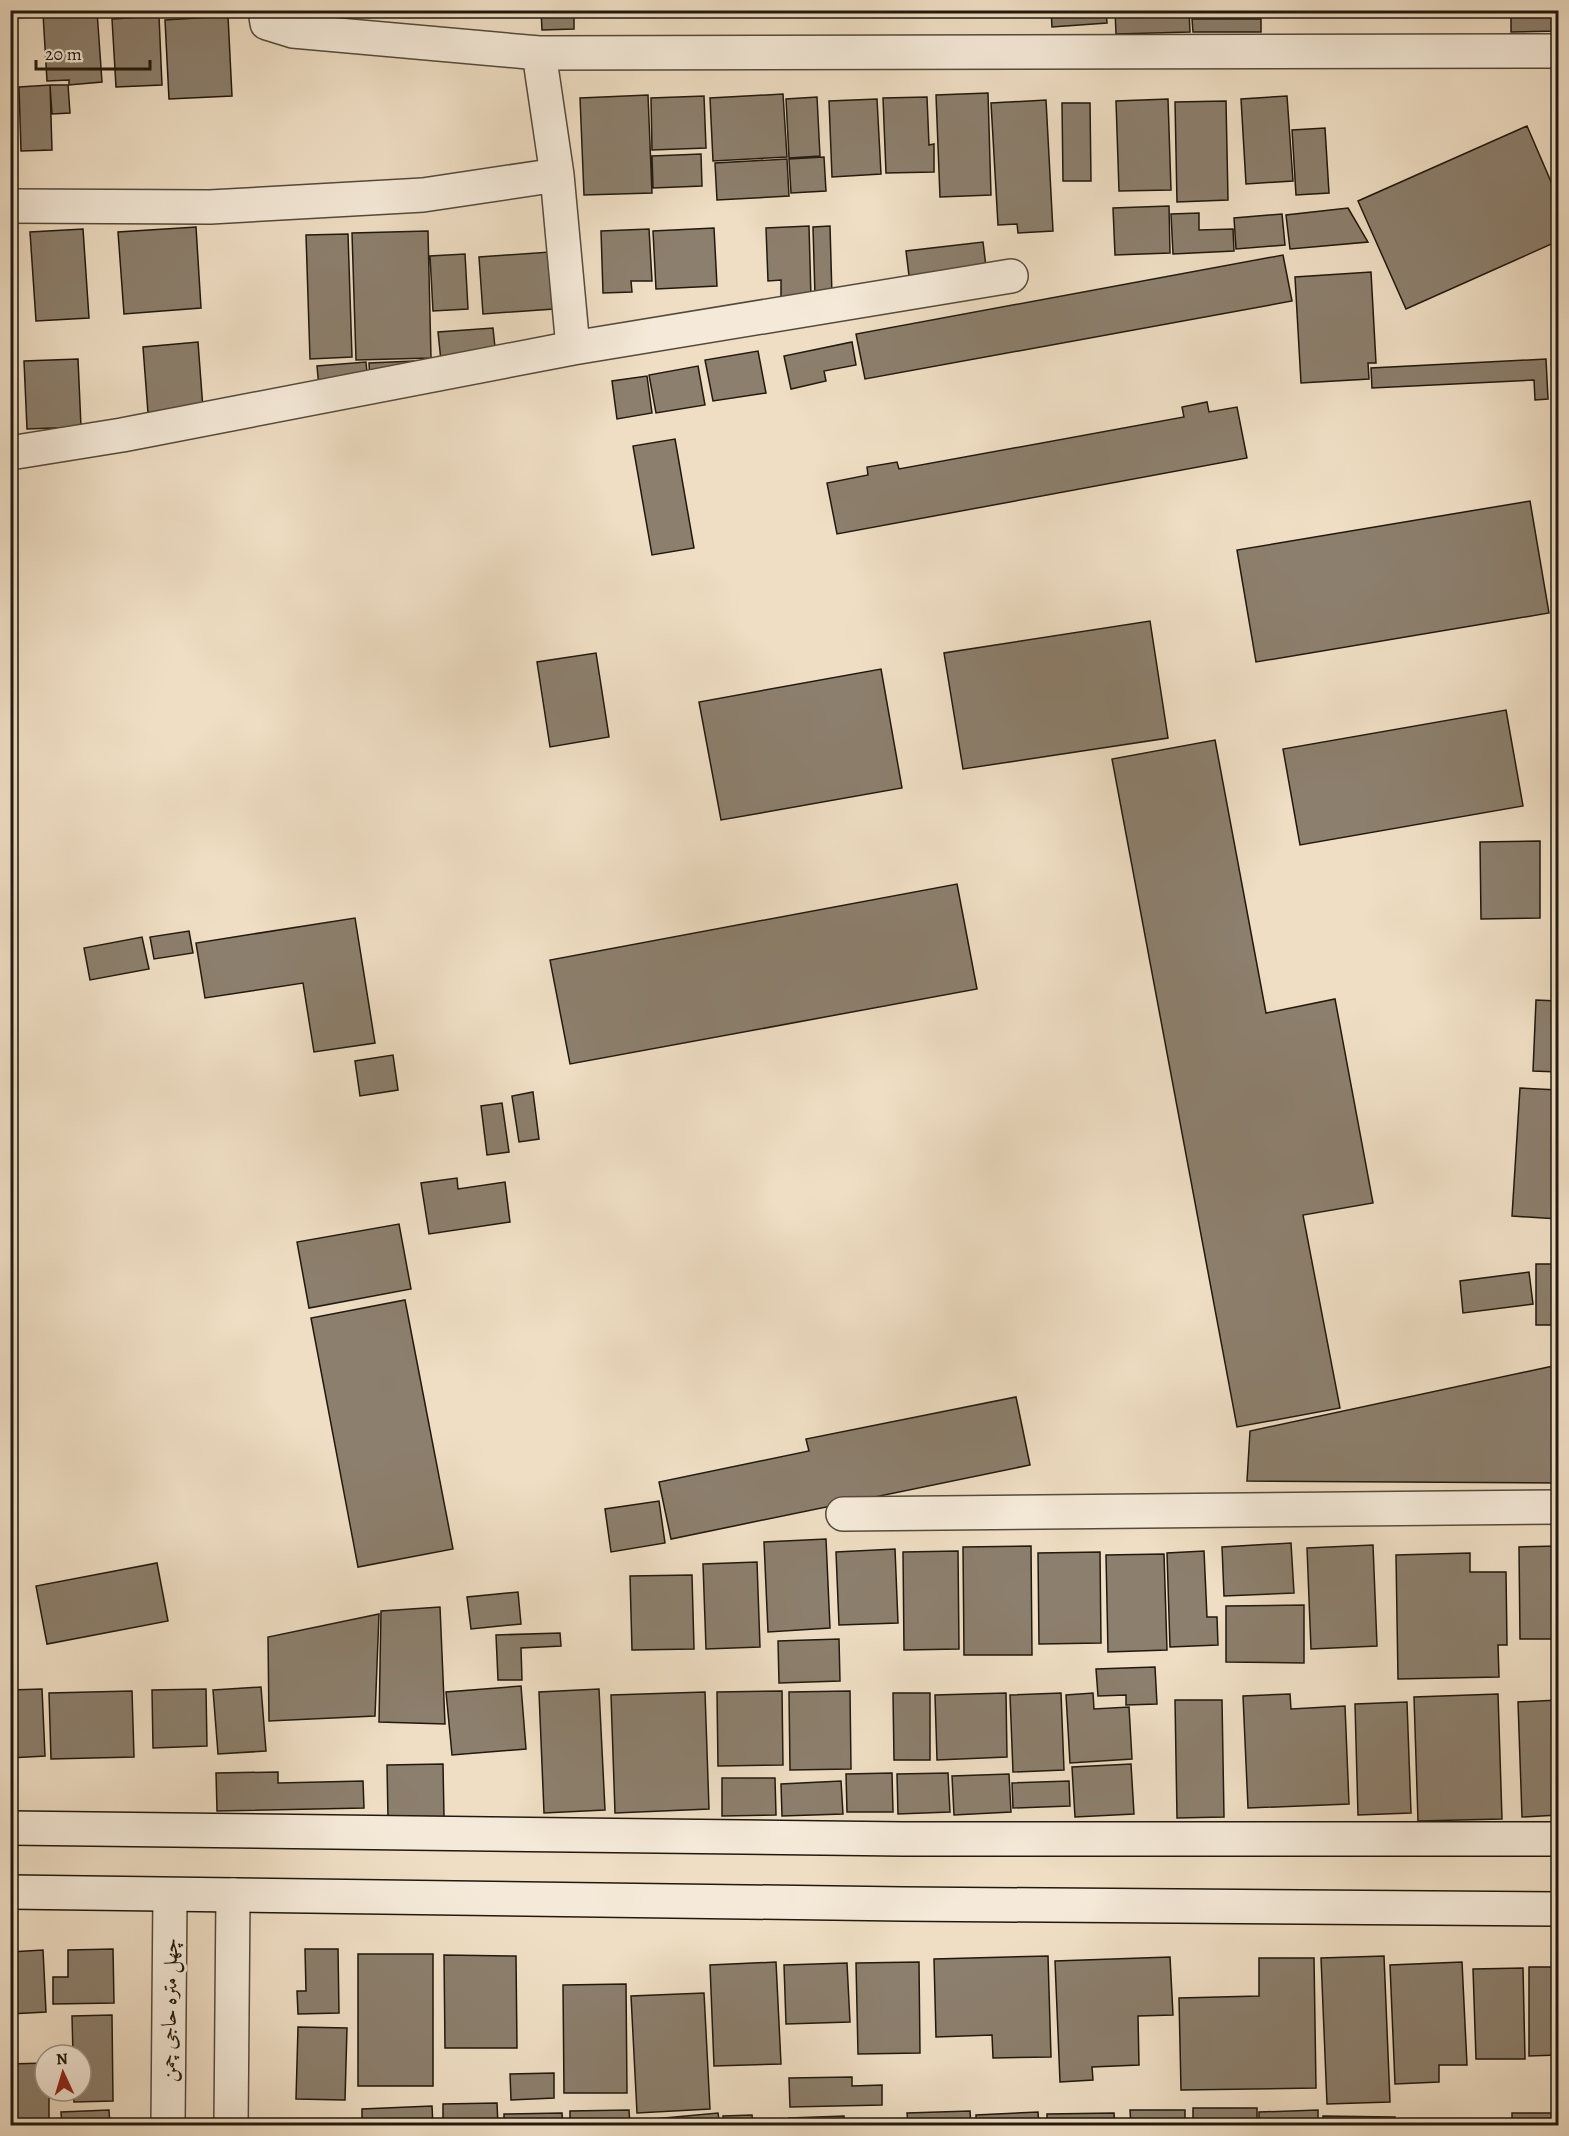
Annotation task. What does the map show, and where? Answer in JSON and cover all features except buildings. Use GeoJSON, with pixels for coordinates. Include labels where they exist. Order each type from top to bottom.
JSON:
{"type":"FeatureCollection","features":[{"type":"Feature","properties":{"kind":"street"},"geometry":{"type":"LineString","coordinates":[[265,10],[267,23],[292,31],[539,53],[1558,51]]}},
{"type":"Feature","properties":{"kind":"street"},"geometry":{"type":"LineString","coordinates":[[539,53],[557,175],[573,348]]}},
{"type":"Feature","properties":{"kind":"street"},"geometry":{"type":"LineString","coordinates":[[10,206],[210,207],[423,195],[557,175]]}},
{"type":"Feature","properties":{"kind":"street"},"geometry":{"type":"LineString","coordinates":[[10,453],[122,435],[573,348],[1011,276]]}},
{"type":"Feature","properties":{"kind":"street"},"geometry":{"type":"LineString","coordinates":[[843,1514],[1558,1507]]}},
{"type":"Feature","properties":{"kind":"street"},"geometry":{"type":"LineString","coordinates":[[10,1828],[903,1839],[1558,1839]]}},
{"type":"Feature","properties":{"kind":"street"},"geometry":{"type":"LineString","coordinates":[[10,1892],[903,1904],[1558,1909]]}},
{"type":"Feature","properties":{"kind":"street","name":"چهل متره حاجی چمن"},"geometry":{"type":"LineString","coordinates":[[168,2126],[170,1894]]}},
{"type":"Feature","properties":{"kind":"street"},"geometry":{"type":"LineString","coordinates":[[231,2126],[233,1895]]}}]}
